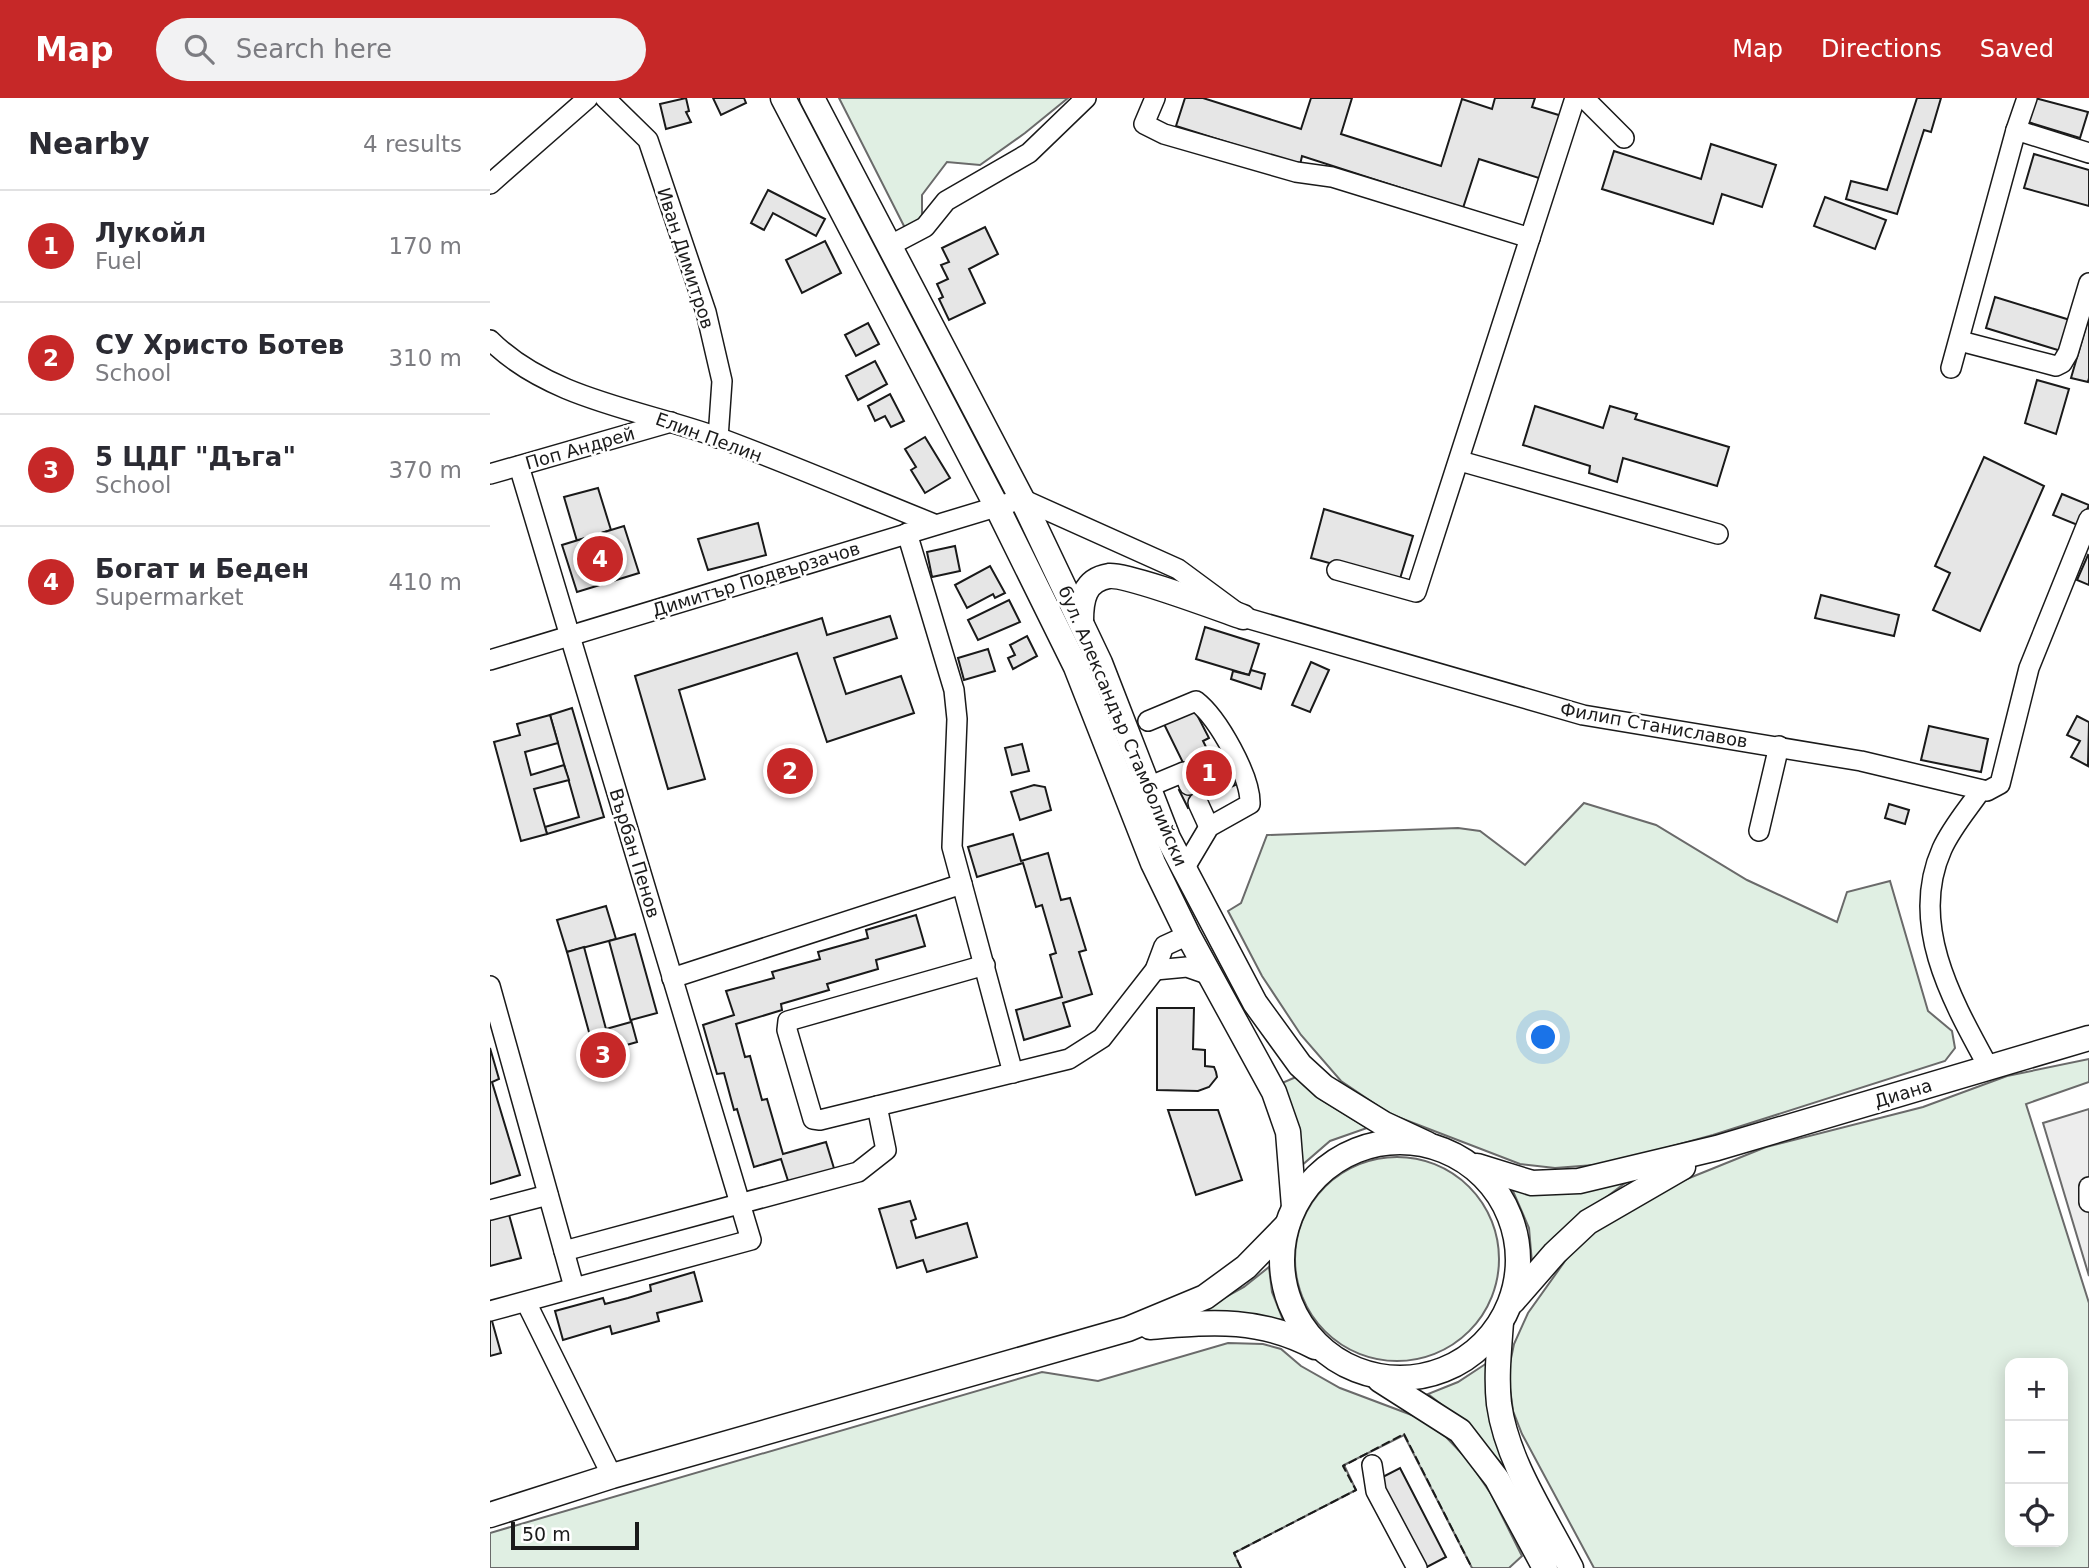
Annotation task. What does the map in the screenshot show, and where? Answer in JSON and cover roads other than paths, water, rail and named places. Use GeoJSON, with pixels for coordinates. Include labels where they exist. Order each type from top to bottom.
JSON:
{"type":"FeatureCollection","features":[{"type":"Feature","properties":{"kind":"main road","name":"бул. Александър Стамболийски"},"geometry":{"type":"LineString","coordinates":[[783,98],[996,505],[1076,667],[1106,743],[1184,869],[1255,1003],[1300,1065],[1324,1087],[1384,1124],[1427,1144]]}},
{"type":"Feature","properties":{"kind":"main road","name":"бул. Александър Стамболийски"},"geometry":{"type":"LineString","coordinates":[[812,98],[1022,499],[1100,663],[1153,863],[1282,1112],[1292,1154],[1291,1217]]}},
{"type":"Feature","properties":{"kind":"main road"},"geometry":{"type":"LineString","coordinates":[[1081,622],[1082,596],[1086,588],[1109,576],[1130,580],[1244,617]]}},
{"type":"Feature","properties":{"kind":"main road"},"geometry":{"type":"LineString","coordinates":[[1188,935],[1212,951],[1255,1003]]}},
{"type":"Feature","properties":{"kind":"main road","name":"Диана"},"geometry":{"type":"LineString","coordinates":[[1717,1148],[2089,1038]]}},
{"type":"Feature","properties":{"kind":"main road"},"geometry":{"type":"LineString","coordinates":[[490,1514],[612,1476],[1128,1329],[1205,1297],[1245,1267],[1291,1217],[1323,1170],[1350,1153],[1380,1143],[1427,1144],[1515,1180],[1554,1185],[1624,1172],[1717,1148]]}},
{"type":"Feature","properties":{"kind":"main road"},"geometry":{"type":"LineString","coordinates":[[1370,1374],[1411,1378],[1438,1372],[1474,1353],[1555,1253],[1588,1222],[1643,1188],[1717,1148]]}},
{"type":"Feature","properties":{"kind":"main road"},"geometry":{"type":"LineString","coordinates":[[1467,1162],[1490,1184],[1513,1226],[1518,1274],[1505,1313],[1497,1385],[1503,1422],[1521,1469],[1571,1568]]}},
{"type":"Feature","properties":{"kind":"main road"},"geometry":{"type":"LineString","coordinates":[[1291,1217],[1282,1255],[1289,1298],[1311,1337],[1333,1357]]}},
{"type":"Feature","properties":{"kind":"main road"},"geometry":{"type":"LineString","coordinates":[[1128,1329],[1229,1322],[1266,1327],[1289,1334],[1370,1374],[1460,1431],[1497,1479],[1541,1567]]}},
{"type":"Feature","properties":{"kind":"street"},"geometry":{"type":"LineString","coordinates":[[490,184],[588,98]]}},
{"type":"Feature","properties":{"kind":"street","name":"Иван Димитров"},"geometry":{"type":"LineString","coordinates":[[605,98],[648,140],[706,312],[722,381],[718,438]]}},
{"type":"Feature","properties":{"kind":"street"},"geometry":{"type":"LineString","coordinates":[[889,246],[925,227],[946,201],[1029,153],[1086,98]]}},
{"type":"Feature","properties":{"kind":"street"},"geometry":{"type":"LineString","coordinates":[[1155,98],[1144,124],[1164,135],[1296,172],[1332,177],[1530,238]]}},
{"type":"Feature","properties":{"kind":"street"},"geometry":{"type":"LineString","coordinates":[[1338,570],[1416,592],[1575,98]]}},
{"type":"Feature","properties":{"kind":"street"},"geometry":{"type":"LineString","coordinates":[[1584,98],[1624,138]]}},
{"type":"Feature","properties":{"kind":"street"},"geometry":{"type":"LineString","coordinates":[[1951,368],[2027,98]]}},
{"type":"Feature","properties":{"kind":"street"},"geometry":{"type":"LineString","coordinates":[[2016,130],[2089,153]]}},
{"type":"Feature","properties":{"kind":"street"},"geometry":{"type":"LineString","coordinates":[[1960,341],[2056,366],[2062,363],[2068,353],[2089,283]]}},
{"type":"Feature","properties":{"kind":"street","name":"Елин Пелин"},"geometry":{"type":"LineString","coordinates":[[490,340],[522,366],[569,390],[718,438],[934,524]]}},
{"type":"Feature","properties":{"kind":"street","name":"Поп Андрей"},"geometry":{"type":"LineString","coordinates":[[490,474],[671,422]]}},
{"type":"Feature","properties":{"kind":"street"},"geometry":{"type":"LineString","coordinates":[[1460,461],[1718,534]]}},
{"type":"Feature","properties":{"kind":"street","name":"Върбан Пенов"},"geometry":{"type":"LineString","coordinates":[[519,466],[751,1240],[574,1287]]}},
{"type":"Feature","properties":{"kind":"street","name":"Димитър Подвързачов"},"geometry":{"type":"LineString","coordinates":[[490,660],[1022,499]]}},
{"type":"Feature","properties":{"kind":"street","name":"Филип Станиславов"},"geometry":{"type":"LineString","coordinates":[[1022,499],[1178,569],[1244,617],[1583,715],[1779,746],[1981,790]]}},
{"type":"Feature","properties":{"kind":"street"},"geometry":{"type":"LineString","coordinates":[[1989,1068],[1946,984],[1929,910],[1932,878],[1941,851],[1981,790],[1993,790],[2000,784],[2029,668],[2089,519]]}},
{"type":"Feature","properties":{"kind":"street"},"geometry":{"type":"LineString","coordinates":[[907,533],[954,690],[957,719],[952,848],[1013,1073]]}},
{"type":"Feature","properties":{"kind":"street"},"geometry":{"type":"LineString","coordinates":[[1148,720],[1196,701],[1211,712],[1250,789],[1250,804],[1209,827],[1184,869]]}},
{"type":"Feature","properties":{"kind":"street"},"geometry":{"type":"LineString","coordinates":[[1759,831],[1779,746]]}},
{"type":"Feature","properties":{"kind":"street"},"geometry":{"type":"LineString","coordinates":[[1135,792],[1184,772],[1189,785]]}},
{"type":"Feature","properties":{"kind":"street"},"geometry":{"type":"LineString","coordinates":[[1198,803],[1209,827]]}},
{"type":"Feature","properties":{"kind":"street"},"geometry":{"type":"LineString","coordinates":[[672,978],[962,884]]}},
{"type":"Feature","properties":{"kind":"street"},"geometry":{"type":"LineString","coordinates":[[985,965],[788,1021],[787,1030],[814,1120],[1069,1059],[1102,1038],[1154,970],[1164,946],[1188,935]]}},
{"type":"Feature","properties":{"kind":"street"},"geometry":{"type":"LineString","coordinates":[[1154,970],[1187,967],[1210,975]]}},
{"type":"Feature","properties":{"kind":"street"},"geometry":{"type":"LineString","coordinates":[[490,986],[574,1287],[490,1311]]}},
{"type":"Feature","properties":{"kind":"street"},"geometry":{"type":"LineString","coordinates":[[564,1251],[858,1172],[880,1158],[886,1150],[886,1139],[877,1106]]}},
{"type":"Feature","properties":{"kind":"street"},"geometry":{"type":"LineString","coordinates":[[2089,1187],[2089,1202]]}},
{"type":"Feature","properties":{"kind":"street"},"geometry":{"type":"LineString","coordinates":[[490,1210],[548,1195]]}},
{"type":"Feature","properties":{"kind":"street"},"geometry":{"type":"LineString","coordinates":[[526,1302],[612,1476]]}},
{"type":"Feature","properties":{"kind":"street"},"geometry":{"type":"LineString","coordinates":[[1372,1465],[1376,1491],[1417,1568]]}},
{"type":"Feature","properties":{"kind":"place","name":"Богат и Беден"},"geometry":{"type":"Point","coordinates":[600,559]}},
{"type":"Feature","properties":{"kind":"place","name":"СУ Христо Ботев"},"geometry":{"type":"Point","coordinates":[790,771]}},
{"type":"Feature","properties":{"kind":"place","name":"Лукойл"},"geometry":{"type":"Point","coordinates":[1209,773]}},
{"type":"Feature","properties":{"kind":"place","name":"5 ЦДГ \"Дъга\""},"geometry":{"type":"Point","coordinates":[603,1055]}}]}
